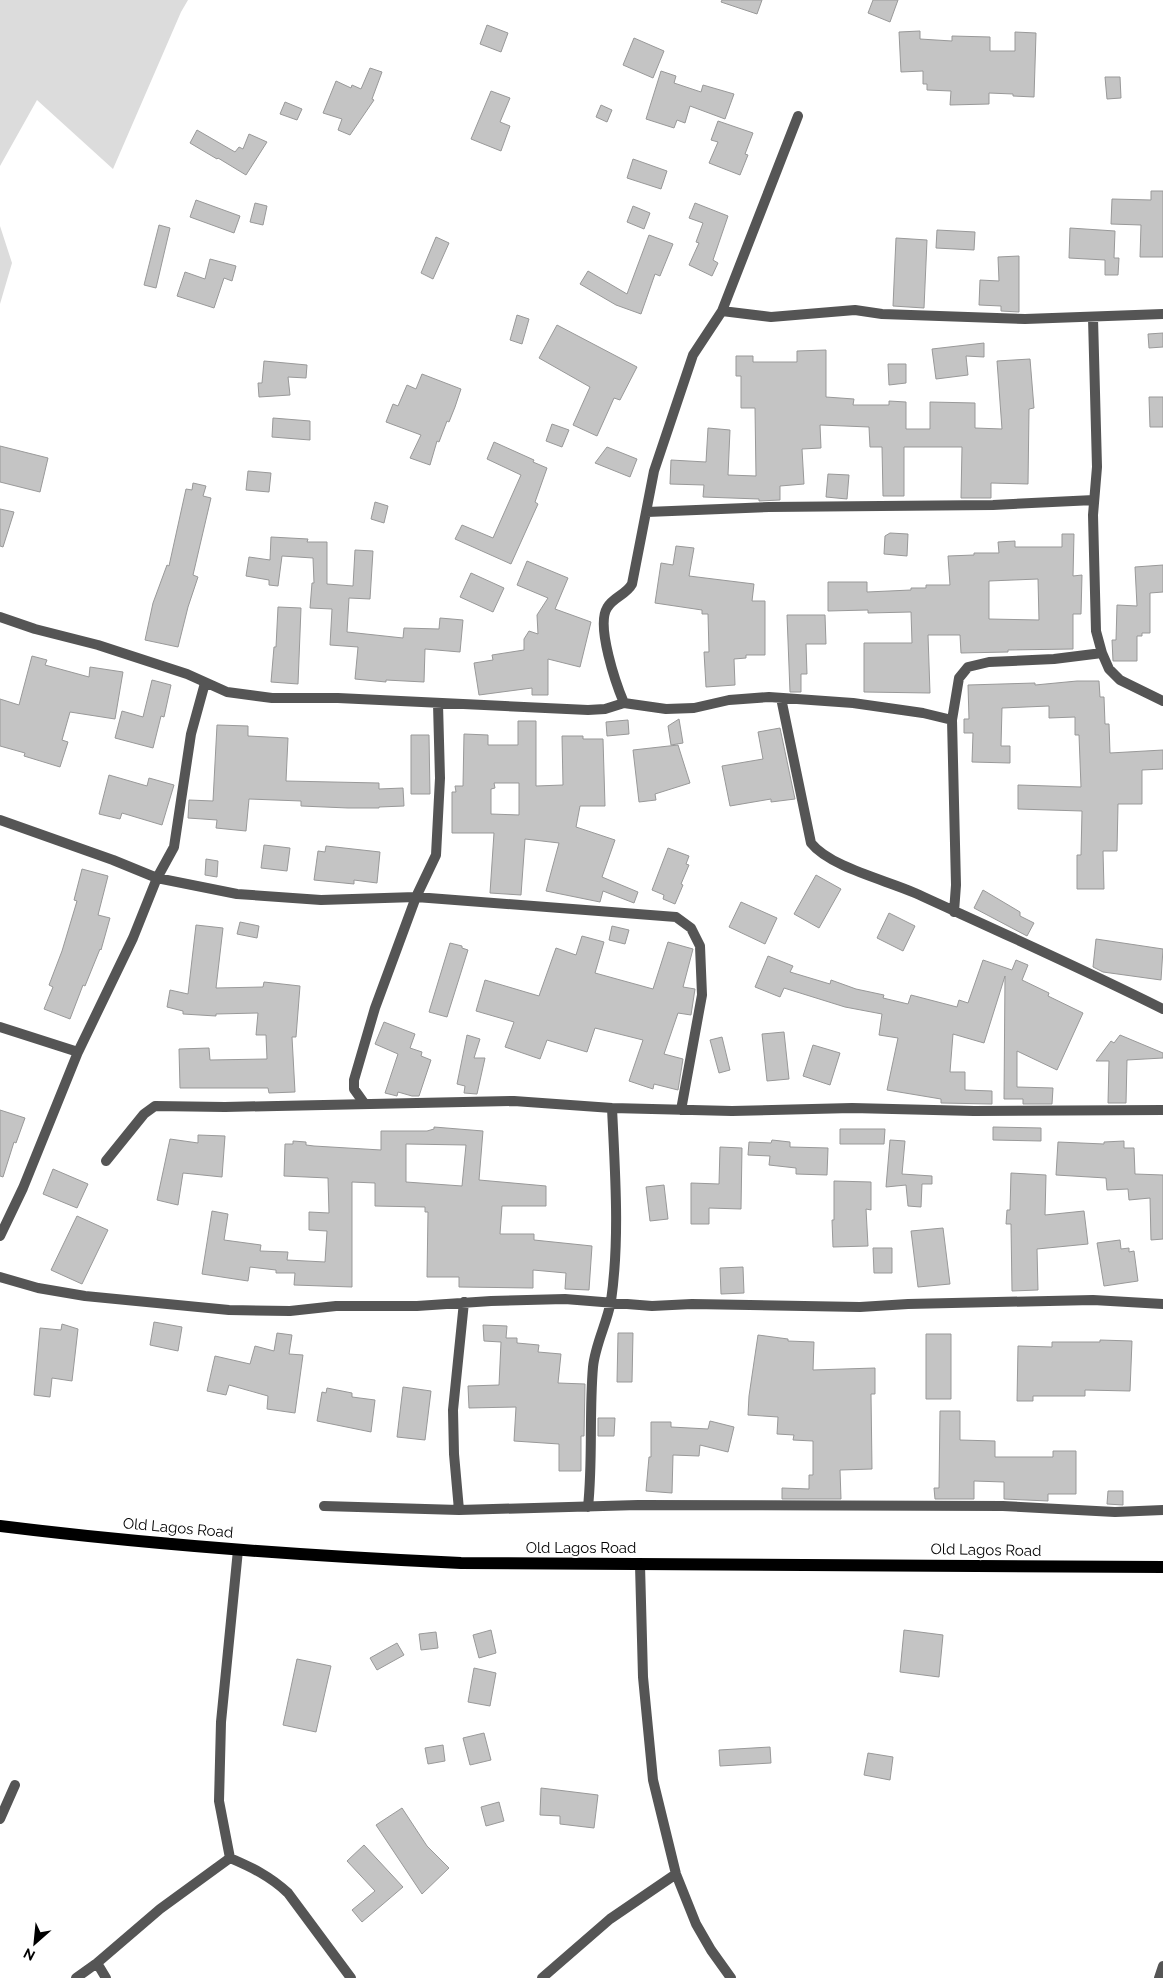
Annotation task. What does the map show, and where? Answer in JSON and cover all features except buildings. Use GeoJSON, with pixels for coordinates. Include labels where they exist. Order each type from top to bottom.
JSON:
{"type":"FeatureCollection","features":[{"type":"Feature","properties":{"kind":"main road","name":"Old Lagos Road"},"geometry":{"type":"LineString","coordinates":[[0,1526],[150,1543],[461,1563],[1163,1567]]}},
{"type":"Feature","properties":{"kind":"street"},"geometry":{"type":"LineString","coordinates":[[624,703],[609,663],[604,619],[606,609],[612,602],[627,592],[632,584],[654,471],[693,355],[722,311],[798,116]]}},
{"type":"Feature","properties":{"kind":"street"},"geometry":{"type":"LineString","coordinates":[[722,311],[771,317],[855,310],[882,314],[1025,319],[1163,314]]}},
{"type":"Feature","properties":{"kind":"street"},"geometry":{"type":"LineString","coordinates":[[1093,318],[1097,467],[1093,515],[1096,631],[1109,669],[1120,680],[1163,702]]}},
{"type":"Feature","properties":{"kind":"street"},"geometry":{"type":"LineString","coordinates":[[647,512],[769,507],[993,506],[1094,500]]}},
{"type":"Feature","properties":{"kind":"street"},"geometry":{"type":"LineString","coordinates":[[0,617],[35,629],[98,645],[187,674],[227,692],[272,698],[338,698],[588,710],[605,709],[624,703],[675,709],[694,708],[729,700],[781,698],[853,703],[923,713],[952,720]]}},
{"type":"Feature","properties":{"kind":"street"},"geometry":{"type":"LineString","coordinates":[[954,912],[956,885],[952,720],[959,678],[968,667],[989,662],[1102,653]]}},
{"type":"Feature","properties":{"kind":"street"},"geometry":{"type":"LineString","coordinates":[[0,1236],[23,1188],[78,1052],[133,938],[157,878],[174,848],[191,734],[206,683]]}},
{"type":"Feature","properties":{"kind":"street"},"geometry":{"type":"LineString","coordinates":[[781,698],[791,738],[800,798],[811,842],[818,852],[835,862],[914,893],[1163,1009]]}},
{"type":"Feature","properties":{"kind":"street"},"geometry":{"type":"LineString","coordinates":[[364,1103],[354,1088],[354,1080],[375,1008],[416,896],[436,856],[440,778],[438,704]]}},
{"type":"Feature","properties":{"kind":"street"},"geometry":{"type":"LineString","coordinates":[[0,820],[113,860],[157,878],[237,894],[321,900],[416,896],[676,917],[691,928],[700,946],[702,995],[681,1110]]}},
{"type":"Feature","properties":{"kind":"street"},"geometry":{"type":"LineString","coordinates":[[0,1027],[78,1052]]}},
{"type":"Feature","properties":{"kind":"street"},"geometry":{"type":"LineString","coordinates":[[106,1160],[144,1114],[155,1106],[225,1107],[514,1101],[612,1108],[732,1111],[852,1108],[974,1111],[1163,1110]]}},
{"type":"Feature","properties":{"kind":"street"},"geometry":{"type":"LineString","coordinates":[[588,1507],[591,1473],[591,1391],[593,1364],[611,1302],[615,1249],[612,1108]]}},
{"type":"Feature","properties":{"kind":"street"},"geometry":{"type":"LineString","coordinates":[[0,1277],[38,1288],[85,1296],[229,1310],[290,1311],[336,1306],[417,1306],[464,1302],[565,1300],[652,1306],[692,1304],[860,1307],[908,1304],[1093,1300],[1163,1304]]}},
{"type":"Feature","properties":{"kind":"street"},"geometry":{"type":"LineString","coordinates":[[459,1510],[454,1454],[453,1410],[464,1302]]}},
{"type":"Feature","properties":{"kind":"street"},"geometry":{"type":"LineString","coordinates":[[324,1506],[459,1510],[638,1505],[887,1505],[1003,1506],[1115,1512],[1163,1510]]}},
{"type":"Feature","properties":{"kind":"street"},"geometry":{"type":"LineString","coordinates":[[230,1858],[219,1801],[221,1722],[238,1550]]}},
{"type":"Feature","properties":{"kind":"street"},"geometry":{"type":"LineString","coordinates":[[640,1565],[643,1677],[653,1780],[676,1874],[696,1924],[711,1950],[731,1978]]}},
{"type":"Feature","properties":{"kind":"street"},"geometry":{"type":"LineString","coordinates":[[0,1819],[15,1785]]}},
{"type":"Feature","properties":{"kind":"street"},"geometry":{"type":"LineString","coordinates":[[76,1978],[97,1963],[160,1910],[230,1858]]}},
{"type":"Feature","properties":{"kind":"street"},"geometry":{"type":"LineString","coordinates":[[230,1858],[261,1872],[288,1893],[351,1978]]}},
{"type":"Feature","properties":{"kind":"street"},"geometry":{"type":"LineString","coordinates":[[542,1978],[610,1919],[676,1874]]}},
{"type":"Feature","properties":{"kind":"street"},"geometry":{"type":"LineString","coordinates":[[97,1963],[106,1978]]}},
{"type":"Feature","properties":{"kind":"street"},"geometry":{"type":"LineString","coordinates":[[1159,1978],[1163,1966]]}},
{"type":"Feature","properties":{"kind":"shaded area"},"geometry":{"type":"Polygon","coordinates":[[[0,0],[188,0],[181,12],[113,169],[37,100],[0,166],[0,0]]]}},
{"type":"Feature","properties":{"kind":"shaded area"},"geometry":{"type":"Polygon","coordinates":[[[0,226],[12,263],[0,304],[0,226]]]}}]}
